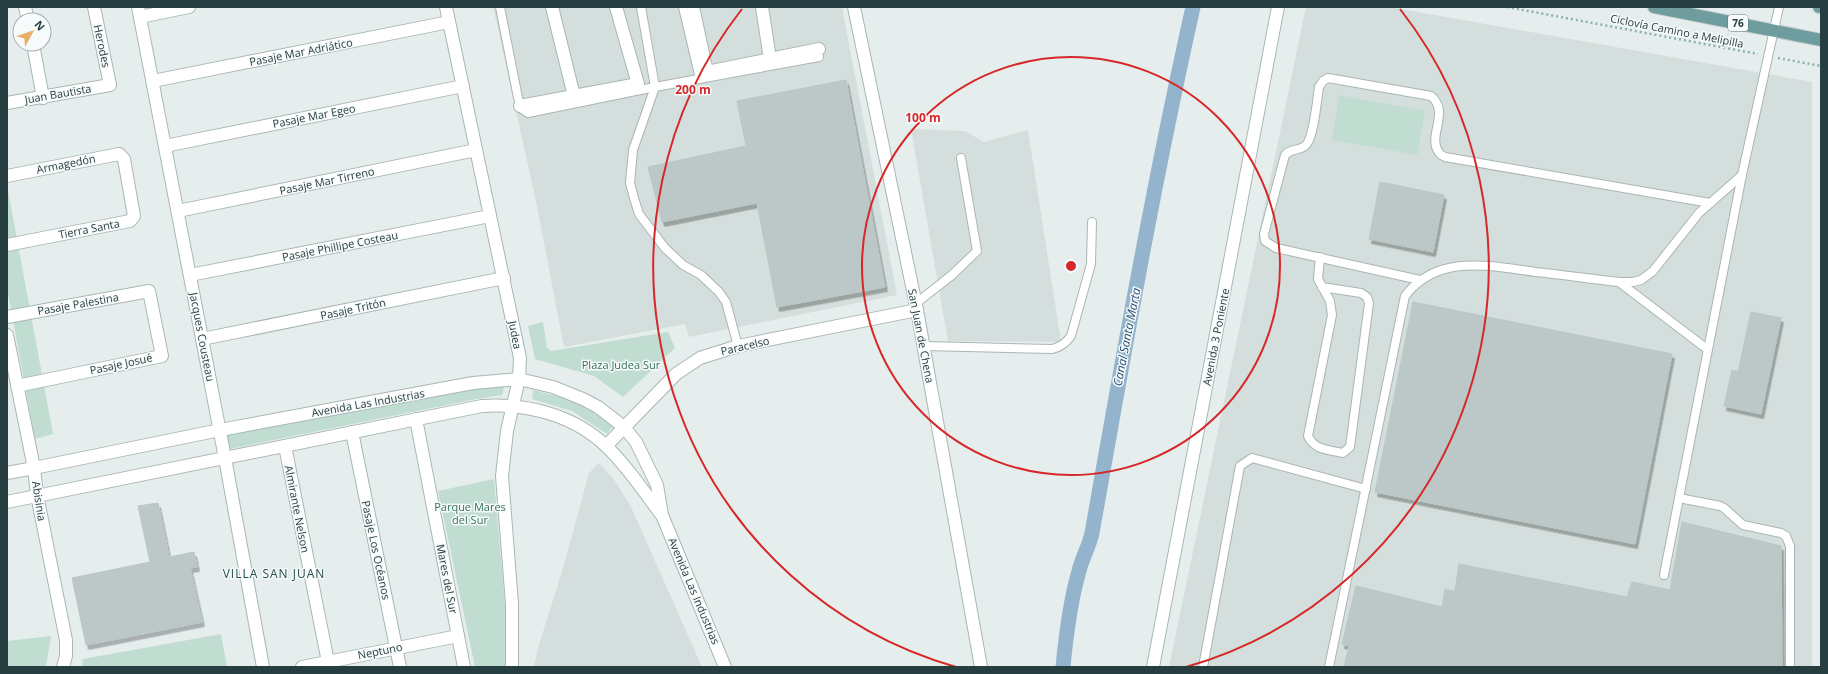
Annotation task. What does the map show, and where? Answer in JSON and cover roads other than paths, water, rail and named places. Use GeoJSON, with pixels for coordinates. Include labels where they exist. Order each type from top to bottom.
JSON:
{"type":"FeatureCollection","features":[{"type":"Feature","properties":{"kind":"main road","name":"76"},"geometry":{"type":"LineString","coordinates":[[1654,7],[1821,40]]}},
{"type":"Feature","properties":{"kind":"street","name":"Herodes"},"geometry":{"type":"LineString","coordinates":[[94,7],[110,85]]}},
{"type":"Feature","properties":{"kind":"street"},"geometry":{"type":"LineString","coordinates":[[139,12],[189,7]]}},
{"type":"Feature","properties":{"kind":"street","name":"Judea"},"geometry":{"type":"LineString","coordinates":[[446,7],[519,349],[519,379],[512,405],[502,476],[512,604],[512,667]]}},
{"type":"Feature","properties":{"kind":"street"},"geometry":{"type":"LineString","coordinates":[[552,7],[574,96]]}},
{"type":"Feature","properties":{"kind":"street"},"geometry":{"type":"LineString","coordinates":[[520,106],[638,84],[616,7]]}},
{"type":"Feature","properties":{"kind":"street"},"geometry":{"type":"LineString","coordinates":[[693,7],[707,72],[770,59],[819,53]]}},
{"type":"Feature","properties":{"kind":"street"},"geometry":{"type":"LineString","coordinates":[[762,7],[770,59]]}},
{"type":"Feature","properties":{"kind":"street","name":"San Juan de Chena"},"geometry":{"type":"LineString","coordinates":[[854,7],[924,346],[981,667]]}},
{"type":"Feature","properties":{"kind":"street","name":"Avenida 3 Poniente"},"geometry":{"type":"LineString","coordinates":[[1153,667],[1278,7]]}},
{"type":"Feature","properties":{"kind":"street","name":"Jacques Cousteau"},"geometry":{"type":"LineString","coordinates":[[139,12],[220,430],[264,667]]}},
{"type":"Feature","properties":{"kind":"street","name":"Pasaje Mar Adriático"},"geometry":{"type":"LineString","coordinates":[[152,82],[449,22]]}},
{"type":"Feature","properties":{"kind":"street"},"geometry":{"type":"LineString","coordinates":[[34,52],[43,98]]}},
{"type":"Feature","properties":{"kind":"street","name":"Juan Bautista"},"geometry":{"type":"LineString","coordinates":[[7,103],[43,98],[110,85]]}},
{"type":"Feature","properties":{"kind":"street","name":"Pasaje Mar Egeo"},"geometry":{"type":"LineString","coordinates":[[165,146],[463,86]]}},
{"type":"Feature","properties":{"kind":"street","name":"Pasaje Mar Tirreno"},"geometry":{"type":"LineString","coordinates":[[178,211],[476,150]]}},
{"type":"Feature","properties":{"kind":"street","name":"Armagedón"},"geometry":{"type":"LineString","coordinates":[[7,176],[119,154],[124,159]]}},
{"type":"Feature","properties":{"kind":"street","name":"Tierra Santa"},"geometry":{"type":"LineString","coordinates":[[7,245],[130,222],[134,216],[124,159]]}},
{"type":"Feature","properties":{"kind":"street","name":"Pasaje Phillipe Costeau"},"geometry":{"type":"LineString","coordinates":[[190,275],[490,216]]}},
{"type":"Feature","properties":{"kind":"street","name":"Pasaje Tritón"},"geometry":{"type":"LineString","coordinates":[[202,339],[504,278]]}},
{"type":"Feature","properties":{"kind":"street","name":"Pasaje Palestina"},"geometry":{"type":"LineString","coordinates":[[7,317],[149,291]]}},
{"type":"Feature","properties":{"kind":"street","name":"Pasaje Josué"},"geometry":{"type":"LineString","coordinates":[[17,386],[162,356],[149,291]]}},
{"type":"Feature","properties":{"kind":"street","name":"Paracelso"},"geometry":{"type":"LineString","coordinates":[[606,446],[676,374],[685,367],[708,355],[738,346],[916,307]]}},
{"type":"Feature","properties":{"kind":"street","name":"Abisinia"},"geometry":{"type":"LineString","coordinates":[[7,335],[34,468],[37,495],[66,640],[66,656],[63,667]]}},
{"type":"Feature","properties":{"kind":"street","name":"Avenida Las Industrias"},"geometry":{"type":"LineString","coordinates":[[7,473],[220,430],[474,383],[519,379],[554,387],[573,394],[598,407],[624,427],[636,442],[657,485],[662,515],[725,667]]}},
{"type":"Feature","properties":{"kind":"street","name":"Avenida Las Industrias"},"geometry":{"type":"LineString","coordinates":[[7,502],[482,406],[512,405],[559,417],[583,429],[606,446],[626,467],[662,515]]}},
{"type":"Feature","properties":{"kind":"street","name":"Mares del Sur"},"geometry":{"type":"LineString","coordinates":[[416,420],[464,667]]}},
{"type":"Feature","properties":{"kind":"street","name":"Pasaje Los Océanos"},"geometry":{"type":"LineString","coordinates":[[352,432],[400,667]]}},
{"type":"Feature","properties":{"kind":"street","name":"Almirante Nelson"},"geometry":{"type":"LineString","coordinates":[[285,446],[328,664]]}},
{"type":"Feature","properties":{"kind":"street","name":"Neptuno"},"geometry":{"type":"LineString","coordinates":[[302,667],[328,664],[396,648],[458,636]]}},
{"type":"Feature","properties":{"kind":"lane"},"geometry":{"type":"LineString","coordinates":[[500,7],[520,106],[526,113],[534,113],[819,53]]}},
{"type":"Feature","properties":{"kind":"lane"},"geometry":{"type":"LineString","coordinates":[[641,7],[654,87],[644,113],[633,150],[630,183],[639,214],[650,230],[670,253],[683,265],[701,275],[719,292],[729,310],[738,346]]}},
{"type":"Feature","properties":{"kind":"lane"},"geometry":{"type":"LineString","coordinates":[[683,7],[700,79]]}},
{"type":"Feature","properties":{"kind":"lane"},"geometry":{"type":"LineString","coordinates":[[1664,575],[1742,175],[1779,7]]}},
{"type":"Feature","properties":{"kind":"lane"},"geometry":{"type":"LineString","coordinates":[[1420,280],[1276,248],[1265,242],[1264,234],[1285,155],[1289,151],[1301,148],[1307,144],[1311,134],[1319,87],[1323,81],[1328,78],[1431,96],[1436,100],[1439,107],[1436,144],[1438,152],[1445,158],[1710,203]]}},
{"type":"Feature","properties":{"kind":"lane"},"geometry":{"type":"LineString","coordinates":[[916,307],[977,250],[961,158]]}},
{"type":"Feature","properties":{"kind":"lane"},"geometry":{"type":"LineString","coordinates":[[1329,667],[1405,296],[1414,285],[1428,275],[1452,266],[1481,264],[1619,282],[1633,282],[1641,280],[1653,271],[1699,213],[1742,175]]}},
{"type":"Feature","properties":{"kind":"lane"},"geometry":{"type":"LineString","coordinates":[[924,346],[1052,349],[1066,342],[1071,336],[1091,264],[1092,222]]}},
{"type":"Feature","properties":{"kind":"lane"},"geometry":{"type":"LineString","coordinates":[[1320,257],[1318,279],[1322,287],[1330,301],[1332,315],[1308,436],[1311,443],[1316,447],[1343,453],[1350,447],[1369,303],[1367,297],[1361,293],[1322,287]]}},
{"type":"Feature","properties":{"kind":"lane"},"geometry":{"type":"LineString","coordinates":[[1619,282],[1707,349]]}},
{"type":"Feature","properties":{"kind":"lane"},"geometry":{"type":"LineString","coordinates":[[1203,667],[1240,466],[1252,458],[1366,489]]}},
{"type":"Feature","properties":{"kind":"lane"},"geometry":{"type":"LineString","coordinates":[[1679,498],[1720,506],[1743,525],[1781,533],[1786,536],[1790,546],[1790,667]]}},
{"type":"Feature","properties":{"kind":"waterway","name":"Canal Santa Marta"},"geometry":{"type":"LineString","coordinates":[[1063,667],[1073,595],[1080,566],[1092,533],[1152,203],[1193,7]]}},
{"type":"Feature","properties":{"kind":"district","name":"VILLA SAN JUAN"},"geometry":{"type":"Point","coordinates":[274,574]}},
{"type":"Feature","properties":{"kind":"park label","name":"Plaza Judea Sur"},"geometry":{"type":"Point","coordinates":[621,365]}},
{"type":"Feature","properties":{"kind":"park label","name":"Parque Mares del Sur"},"geometry":{"type":"Point","coordinates":[470,513]}}]}
